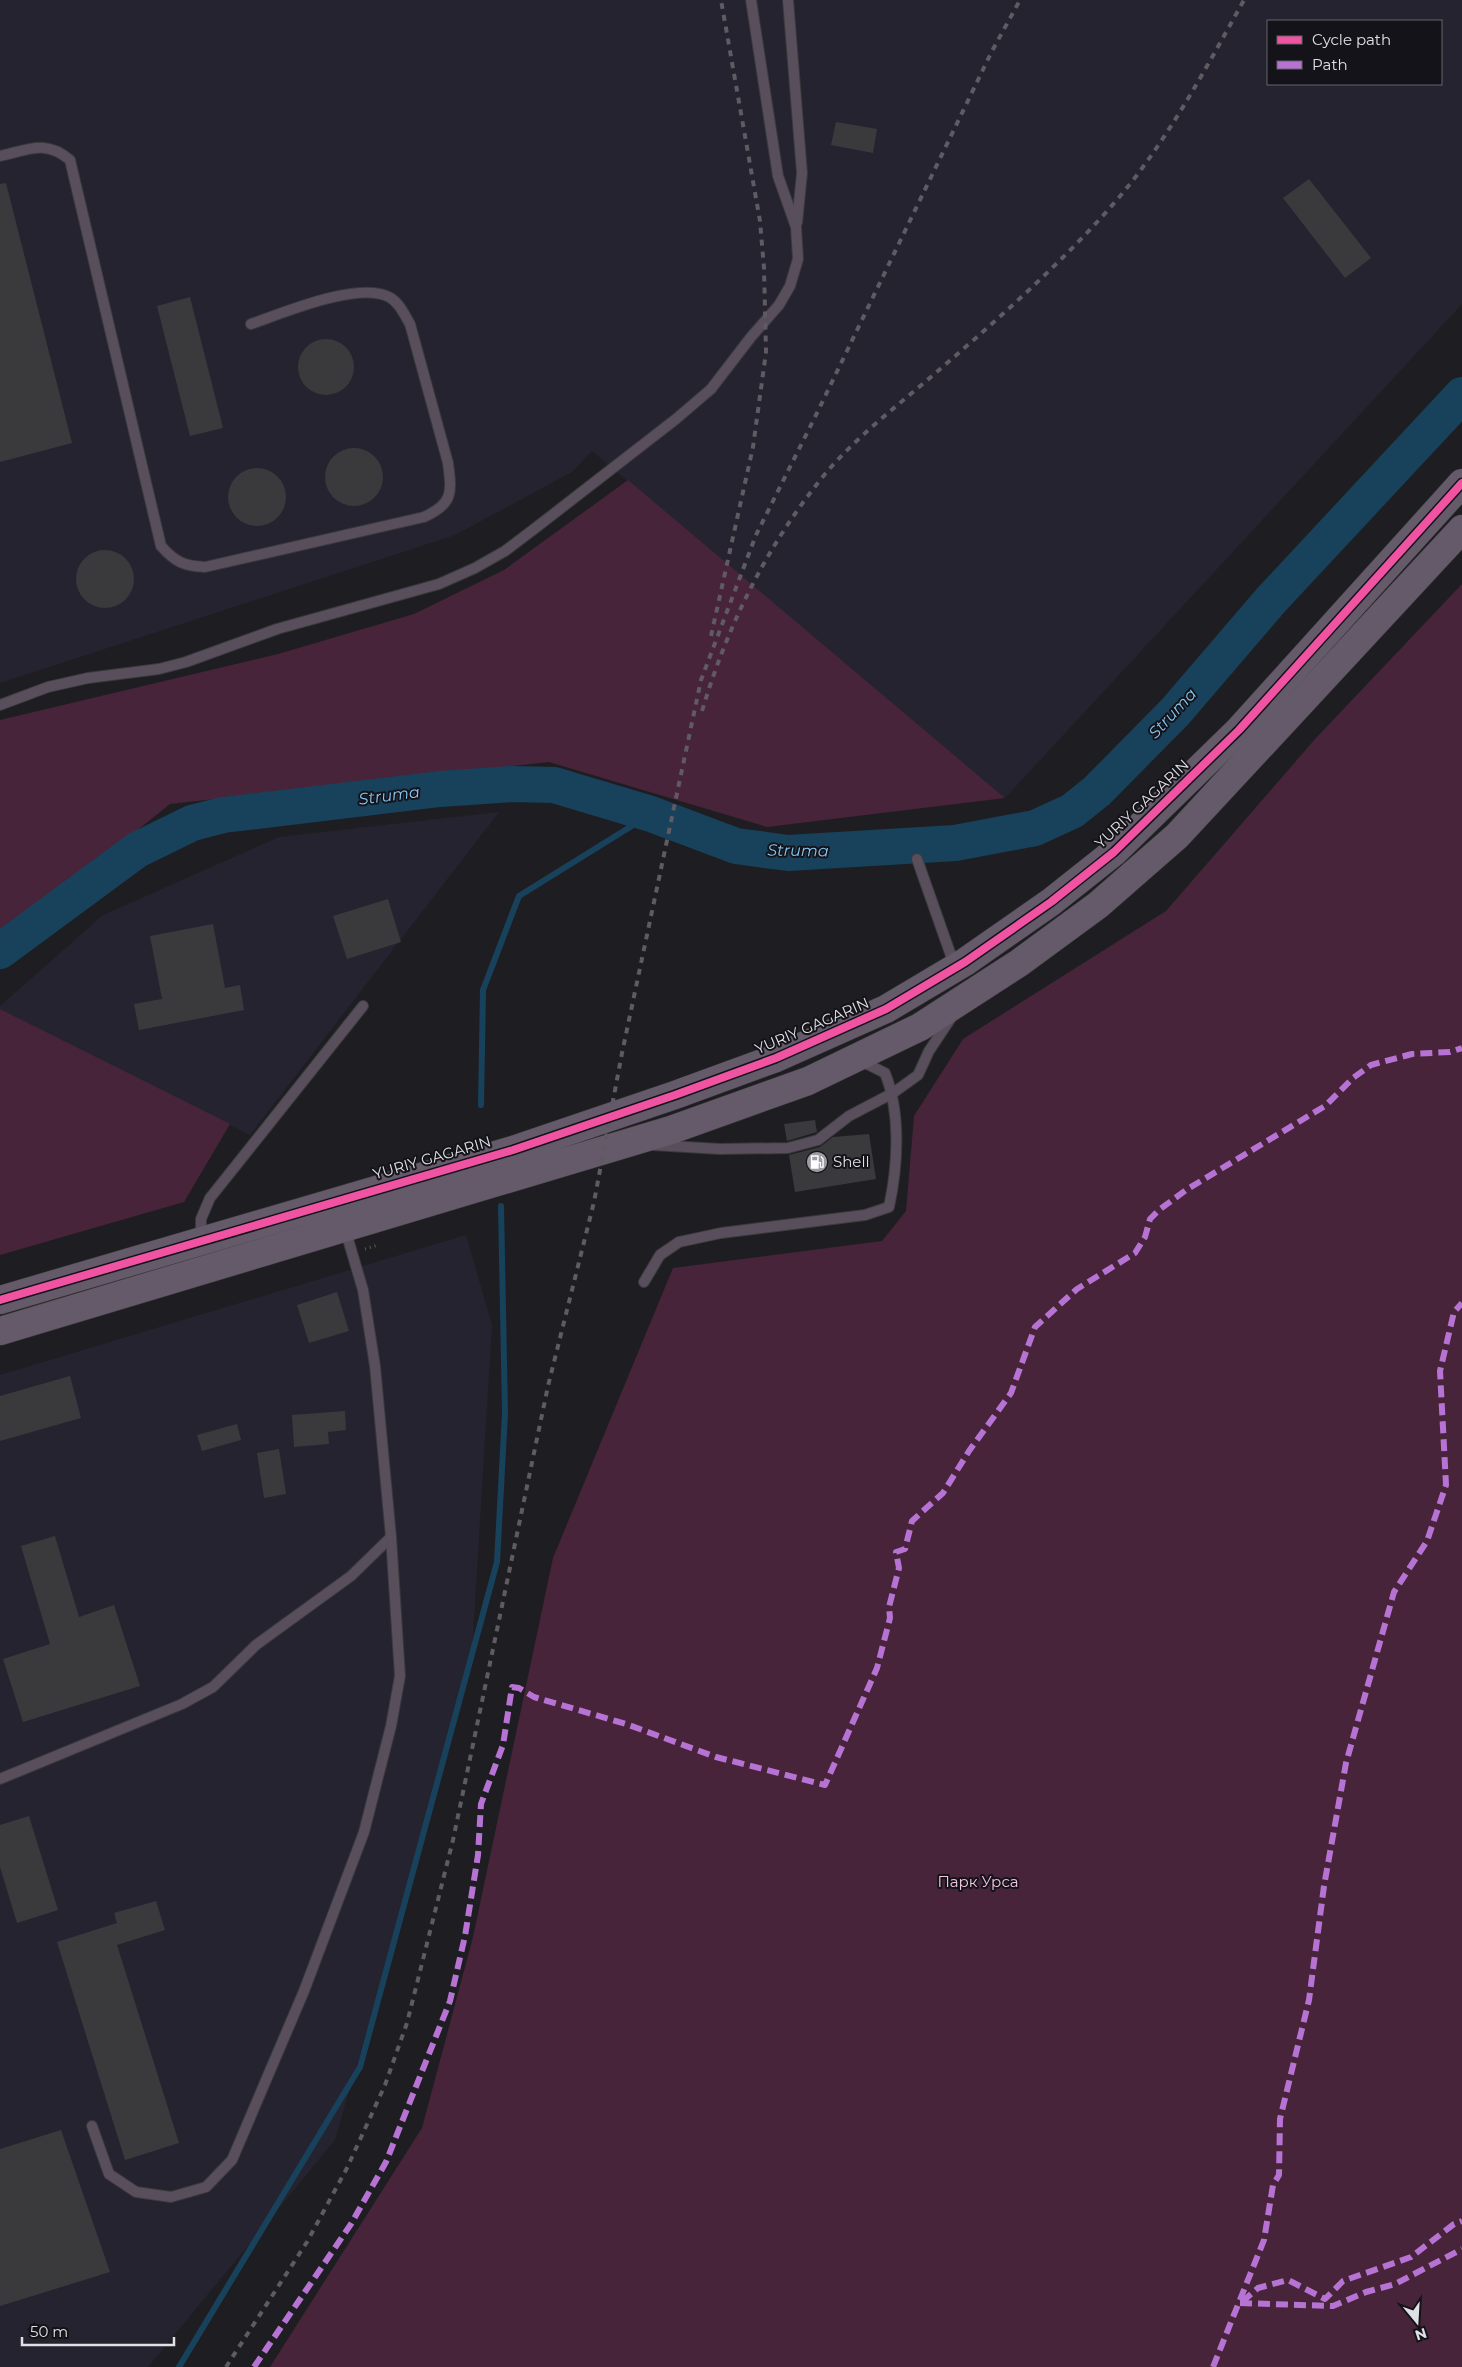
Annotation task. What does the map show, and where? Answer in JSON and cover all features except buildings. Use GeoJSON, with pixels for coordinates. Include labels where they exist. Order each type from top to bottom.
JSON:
{"type":"FeatureCollection","features":[{"type":"Feature","properties":{"kind":"street","name":"YURIY GAGARIN"},"geometry":{"type":"LineString","coordinates":[[0,1300],[513,1150],[675,1095],[776,1058],[886,1009],[955,968],[1051,902],[1114,852],[1239,730],[1462,483]]}},
{"type":"Feature","properties":{"kind":"street"},"geometry":{"type":"LineString","coordinates":[[0,1331],[345,1229],[626,1143],[808,1081],[920,1027],[1019,963],[1098,905],[1177,836],[1462,529]]}},
{"type":"Feature","properties":{"kind":"lane"},"geometry":{"type":"LineString","coordinates":[[751,0],[778,176],[796,227]]}},
{"type":"Feature","properties":{"kind":"lane"},"geometry":{"type":"LineString","coordinates":[[0,705],[48,688],[88,678],[159,669],[186,662],[277,629],[439,584],[475,568],[505,551],[676,419],[711,389],[751,337],[779,305],[790,286],[798,259],[796,227],[802,173],[788,0]]}},
{"type":"Feature","properties":{"kind":"lane"},"geometry":{"type":"LineString","coordinates":[[0,156],[44,146],[58,150],[70,160],[161,546],[172,558],[185,566],[205,567],[424,518],[440,510],[449,497],[451,482],[448,463],[410,324],[402,308],[390,297],[372,291],[353,292],[250,324]]}},
{"type":"Feature","properties":{"kind":"lane"},"geometry":{"type":"LineString","coordinates":[[917,859],[955,968]]}},
{"type":"Feature","properties":{"kind":"lane"},"geometry":{"type":"LineString","coordinates":[[626,1143],[712,1148],[788,1148],[818,1140],[849,1116],[893,1093],[918,1075],[929,1051],[963,1000]]}},
{"type":"Feature","properties":{"kind":"lane"},"geometry":{"type":"LineString","coordinates":[[201,1240],[201,1219],[210,1198],[363,1006]]}},
{"type":"Feature","properties":{"kind":"lane"},"geometry":{"type":"LineString","coordinates":[[644,1282],[660,1255],[679,1242],[721,1233],[865,1215],[889,1207],[895,1181],[893,1093],[885,1073],[855,1058]]}},
{"type":"Feature","properties":{"kind":"lane"},"geometry":{"type":"LineString","coordinates":[[92,2126],[110,2174],[136,2192],[171,2197],[206,2187],[232,2160],[304,1991],[364,1832],[391,1726],[400,1676],[375,1366],[363,1290],[345,1229]]}},
{"type":"Feature","properties":{"kind":"lane"},"geometry":{"type":"LineString","coordinates":[[0,1779],[182,1704],[213,1687],[256,1645],[351,1576],[390,1537]]}},
{"type":"Feature","properties":{"kind":"shaded area"},"geometry":{"type":"Polygon","coordinates":[[[0,0],[1462,0],[1462,304],[1005,798],[592,451],[572,472],[455,535],[0,683],[0,0]]]}},
{"type":"Feature","properties":{"kind":"shaded area"},"geometry":{"type":"Polygon","coordinates":[[[499,812],[250,1135],[0,1009],[0,1006],[103,915],[279,837],[499,812]]]}},
{"type":"Feature","properties":{"kind":"shaded area"},"geometry":{"type":"Polygon","coordinates":[[[466,1235],[492,1325],[471,1668],[335,2140],[148,2367],[0,2367],[0,1375],[466,1235]]]}},
{"type":"Feature","properties":{"kind":"green space"},"geometry":{"type":"Polygon","coordinates":[[[628,480],[1005,798],[767,827],[549,762],[170,804],[0,940],[0,720],[278,654],[414,614],[504,570],[628,480]]]}},
{"type":"Feature","properties":{"kind":"green space","name":"Парк Урса"},"geometry":{"type":"Polygon","coordinates":[[[1462,584],[1462,2367],[270,2367],[422,2128],[473,1937],[553,1558],[673,1268],[882,1241],[906,1211],[914,1116],[963,1039],[1166,911],[1316,738],[1462,584]]]}},
{"type":"Feature","properties":{"kind":"green space"},"geometry":{"type":"Polygon","coordinates":[[[0,1009],[230,1124],[184,1202],[0,1255],[0,1009]]]}},
{"type":"Feature","properties":{"kind":"waterway","name":"Struma"},"geometry":{"type":"LineString","coordinates":[[0,951],[137,850],[192,823],[223,815],[440,789],[512,784],[554,785],[651,814],[736,846],[788,853],[955,843],[1035,828],[1072,811],[1097,791],[1175,712],[1271,600],[1462,395]]}},
{"type":"Feature","properties":{"kind":"waterway"},"geometry":{"type":"LineString","coordinates":[[481,1105],[483,990],[519,896],[651,814]]}},
{"type":"Feature","properties":{"kind":"waterway"},"geometry":{"type":"LineString","coordinates":[[179,2367],[360,2067],[497,1562],[505,1413],[501,1206]]}},
{"type":"Feature","properties":{"kind":"railway"},"geometry":{"type":"LineString","coordinates":[[711,636],[753,447],[766,352],[764,268],[760,221],[721,0]]}},
{"type":"Feature","properties":{"kind":"railway"},"geometry":{"type":"LineString","coordinates":[[226,2367],[307,2242],[347,2168],[385,2085],[407,2023],[453,1840],[548,1386],[594,1202],[622,1053],[701,680],[756,535],[992,51],[1020,0]]}},
{"type":"Feature","properties":{"kind":"railway"},"geometry":{"type":"LineString","coordinates":[[702,711],[712,679],[737,616],[767,557],[804,501],[825,474],[851,446],[1026,293],[1108,210],[1165,136],[1244,0]]}},
{"type":"Feature","properties":{"kind":"marked path"},"geometry":{"type":"LineString","coordinates":[[254,2367],[351,2224],[386,2162],[450,2001],[465,1936],[478,1855],[481,1804],[503,1745],[512,1687],[519,1688],[534,1697],[626,1724],[716,1757],[825,1785],[877,1668],[890,1618],[889,1607],[899,1568],[896,1552],[905,1549],[912,1521],[943,1493],[969,1451],[1011,1393],[1035,1327],[1077,1289],[1135,1253],[1145,1237],[1150,1219],[1159,1210],[1186,1190],[1325,1106],[1353,1078],[1371,1065],[1412,1054],[1450,1052],[1462,1048]]}},
{"type":"Feature","properties":{"kind":"marked path"},"geometry":{"type":"LineString","coordinates":[[1213,2367],[1264,2240],[1273,2185],[1279,2175],[1280,2119],[1309,2000],[1324,1886],[1346,1763],[1394,1592],[1427,1541],[1446,1485],[1440,1371],[1454,1312],[1462,1303]]}},
{"type":"Feature","properties":{"kind":"marked path"},"geometry":{"type":"LineString","coordinates":[[1242,2302],[1258,2288],[1288,2280],[1325,2299],[1343,2281],[1411,2257],[1454,2224],[1462,2221]]}},
{"type":"Feature","properties":{"kind":"marked path"},"geometry":{"type":"LineString","coordinates":[[1240,2303],[1333,2306],[1366,2292],[1395,2284],[1462,2249]]}},
{"type":"Feature","properties":{"kind":"cycle path"},"geometry":{"type":"LineString","coordinates":[[0,1300],[513,1150],[675,1095],[776,1058],[886,1009],[965,962],[1051,902],[1114,852],[1239,730],[1462,483]]}},
{"type":"Feature","properties":{"kind":"place","name":"Shell"},"geometry":{"type":"Point","coordinates":[817,1162]}}]}
